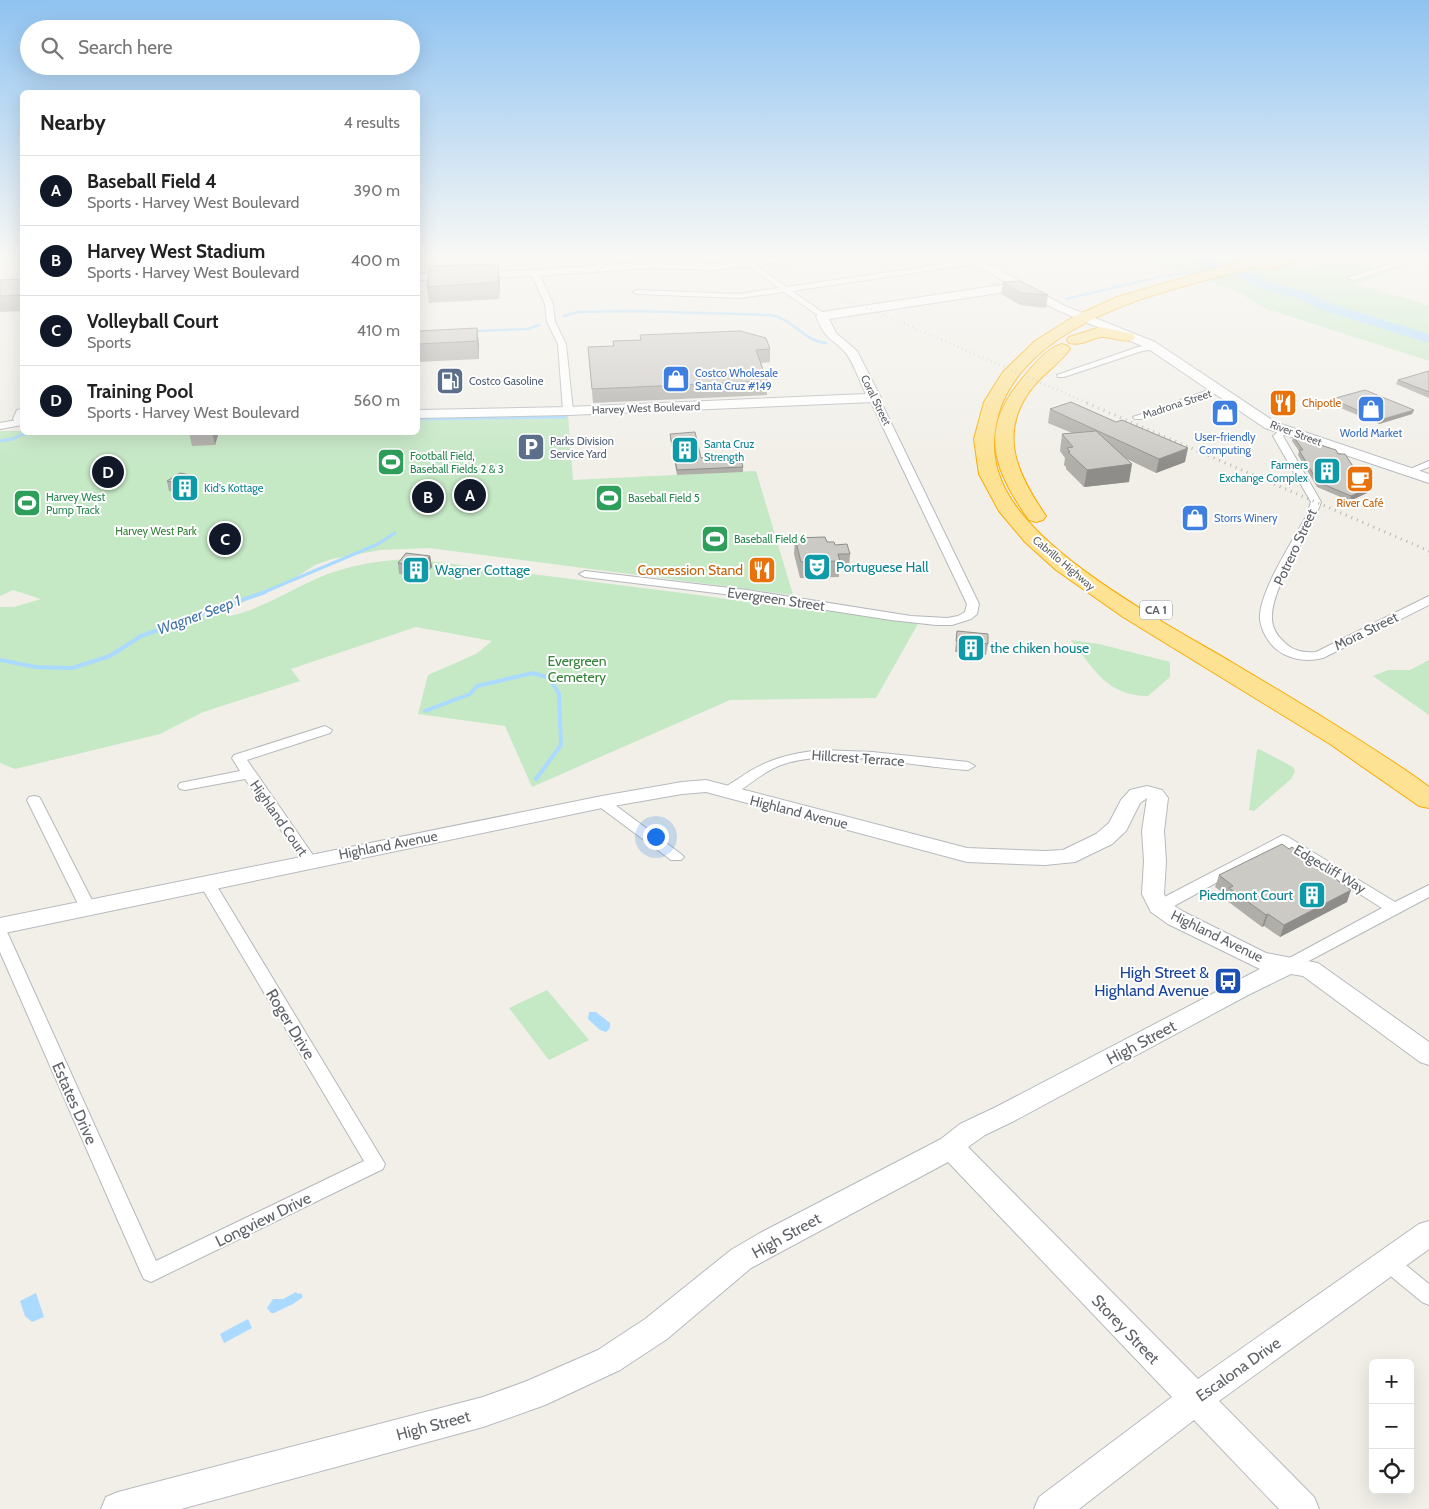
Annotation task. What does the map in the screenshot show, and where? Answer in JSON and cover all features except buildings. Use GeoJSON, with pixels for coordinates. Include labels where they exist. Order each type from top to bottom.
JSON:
{"type":"FeatureCollection","features":[{"type":"Feature","properties":{"kind":"highway","name":"Cabrillo Highway"},"geometry":{"type":"LineString","coordinates":[[1079,324],[1050,338],[1018,366],[1002,385],[988,413],[984,437],[986,462],[997,490],[1009,509],[1045,550],[1084,582],[1348,744],[1429,800]]}},
{"type":"Feature","properties":{"kind":"highway","name":"Cabrillo Highway"},"geometry":{"type":"LineString","coordinates":[[1084,324],[1031,379],[1014,402],[1005,424],[1004,449],[1008,466],[1020,494],[1034,513],[1073,554],[1115,585],[1346,724],[1429,780]]}},
{"type":"Feature","properties":{"kind":"highway"},"geometry":{"type":"LineString","coordinates":[[1093,324],[1101,332],[1127,337]]}},
{"type":"Feature","properties":{"kind":"street"},"geometry":{"type":"LineString","coordinates":[[552,324],[562,344],[568,411]]}},
{"type":"Feature","properties":{"kind":"street","name":"Coral Street"},"geometry":{"type":"LineString","coordinates":[[825,324],[832,336],[851,351],[874,398],[973,604],[971,614],[966,618]]}},
{"type":"Feature","properties":{"kind":"street","name":"River Street"},"geometry":{"type":"LineString","coordinates":[[1098,324],[1152,346]]}},
{"type":"Feature","properties":{"kind":"street","name":"River Street"},"geometry":{"type":"LineString","coordinates":[[1102,324],[1143,338],[1216,390],[1270,425],[1429,479]]}},
{"type":"Feature","properties":{"kind":"street"},"geometry":{"type":"LineString","coordinates":[[1061,375],[1152,346]]}},
{"type":"Feature","properties":{"kind":"street"},"geometry":{"type":"LineString","coordinates":[[839,399],[860,394],[867,384]]}},
{"type":"Feature","properties":{"kind":"street","name":"Madrona Street"},"geometry":{"type":"LineString","coordinates":[[1138,417],[1216,390]]}},
{"type":"Feature","properties":{"kind":"street","name":"Harvey West Boulevard"},"geometry":{"type":"LineString","coordinates":[[420,414],[568,411],[874,398]]}},
{"type":"Feature","properties":{"kind":"street"},"geometry":{"type":"LineString","coordinates":[[0,426],[20,422]]}},
{"type":"Feature","properties":{"kind":"street","name":"Potrero Street"},"geometry":{"type":"LineString","coordinates":[[1284,430],[1278,436],[1316,502],[1312,515],[1271,596],[1266,615],[1268,627],[1278,644],[1289,653],[1302,656]]}},
{"type":"Feature","properties":{"kind":"street"},"geometry":{"type":"LineString","coordinates":[[1408,472],[1429,464]]}},
{"type":"Feature","properties":{"kind":"street","name":"Evergreen Street"},"geometry":{"type":"LineString","coordinates":[[585,574],[770,597],[886,616],[932,621],[955,621],[966,618]]}},
{"type":"Feature","properties":{"kind":"street","name":"Mora Street"},"geometry":{"type":"LineString","coordinates":[[1302,656],[1319,655],[1429,600]]}},
{"type":"Feature","properties":{"kind":"street","name":"Highland Court"},"geometry":{"type":"LineString","coordinates":[[310,861],[239,758],[325,730]]}},
{"type":"Feature","properties":{"kind":"street","name":"Hillcrest Terrace"},"geometry":{"type":"LineString","coordinates":[[727,793],[761,769],[778,761],[798,756],[850,755],[968,766]]}},
{"type":"Feature","properties":{"kind":"street","name":"Highland Court"},"geometry":{"type":"LineString","coordinates":[[185,786],[249,774]]}},
{"type":"Feature","properties":{"kind":"street","name":"Highland Avenue"},"geometry":{"type":"LineString","coordinates":[[0,926],[310,861],[602,802],[682,788],[706,786],[967,854],[1046,858],[1068,857],[1104,840],[1118,826],[1131,800],[1137,794],[1147,792],[1155,794],[1158,798],[1153,831],[1156,861],[1154,894],[1159,907],[1176,918],[1261,961],[1310,969],[1429,1055]]}},
{"type":"Feature","properties":{"kind":"street"},"geometry":{"type":"LineString","coordinates":[[34,800],[88,908]]}},
{"type":"Feature","properties":{"kind":"street"},"geometry":{"type":"LineString","coordinates":[[602,802],[676,858]]}},
{"type":"Feature","properties":{"kind":"street","name":"Edgecliff Way"},"geometry":{"type":"LineString","coordinates":[[1159,907],[1283,840],[1394,908]]}},
{"type":"Feature","properties":{"kind":"street","name":"Roger Drive"},"geometry":{"type":"LineString","coordinates":[[207,883],[376,1164]]}},
{"type":"Feature","properties":{"kind":"street","name":"High Street"},"geometry":{"type":"LineString","coordinates":[[118,1509],[483,1412],[534,1394],[608,1360],[640,1339],[703,1292],[742,1259],[770,1242],[951,1147],[959,1137],[971,1129],[1005,1114],[1429,890]]}},
{"type":"Feature","properties":{"kind":"street","name":"Estates Drive"},"geometry":{"type":"LineString","coordinates":[[0,934],[151,1273]]}},
{"type":"Feature","properties":{"kind":"street","name":"Storey Street"},"geometry":{"type":"LineString","coordinates":[[951,1147],[1194,1400],[1302,1509]]}},
{"type":"Feature","properties":{"kind":"street","name":"Longview Drive"},"geometry":{"type":"LineString","coordinates":[[151,1273],[376,1164]]}},
{"type":"Feature","properties":{"kind":"street","name":"Escalona Drive"},"geometry":{"type":"LineString","coordinates":[[1051,1509],[1194,1400],[1429,1233]]}},
{"type":"Feature","properties":{"kind":"street"},"geometry":{"type":"LineString","coordinates":[[1389,1263],[1429,1296]]}},
{"type":"Feature","properties":{"kind":"green space"},"geometry":{"type":"Polygon","coordinates":[[[1315,324],[1429,324],[1429,361],[1315,324]]]}},
{"type":"Feature","properties":{"kind":"green space","name":"Harvey West Park"},"geometry":{"type":"Polygon","coordinates":[[[568,415],[573,480],[756,471],[793,595],[429,548],[380,550],[332,559],[315,565],[298,576],[230,608],[230,616],[264,604],[318,578],[341,570],[377,562],[413,559],[796,609],[794,601],[919,622],[876,698],[730,700],[532,787],[505,726],[418,714],[428,675],[476,654],[492,641],[416,627],[291,669],[300,681],[203,712],[160,734],[15,769],[0,763],[0,607],[14,607],[41,599],[13,590],[0,596],[0,431],[20,431],[20,435],[420,435],[420,419],[568,415]]]}},
{"type":"Feature","properties":{"kind":"green space"},"geometry":{"type":"Polygon","coordinates":[[[1071,640],[1099,644],[1170,662],[1170,677],[1148,696],[1134,695],[1122,691],[1103,679],[1071,640]]]}},
{"type":"Feature","properties":{"kind":"green space"},"geometry":{"type":"Polygon","coordinates":[[[1429,660],[1429,715],[1373,676],[1388,670],[1410,670],[1429,660]]]}},
{"type":"Feature","properties":{"kind":"green space"},"geometry":{"type":"Polygon","coordinates":[[[1259,749],[1293,767],[1295,771],[1291,779],[1254,811],[1249,810],[1257,750],[1259,749]]]}},
{"type":"Feature","properties":{"kind":"green space"},"geometry":{"type":"Polygon","coordinates":[[[547,990],[589,1040],[549,1060],[509,1008],[547,990]]]}},
{"type":"Feature","properties":{"kind":"water"},"geometry":{"type":"Polygon","coordinates":[[[589,1012],[596,1012],[610,1023],[610,1028],[606,1032],[600,1030],[588,1019],[589,1012]]]}},
{"type":"Feature","properties":{"kind":"water"},"geometry":{"type":"Polygon","coordinates":[[[296,1292],[298,1294],[301,1293],[303,1297],[293,1304],[274,1313],[271,1313],[267,1308],[273,1299],[283,1299],[296,1292]]]}},
{"type":"Feature","properties":{"kind":"water"},"geometry":{"type":"Polygon","coordinates":[[[36,1293],[44,1317],[32,1322],[25,1316],[20,1301],[36,1293]]]}},
{"type":"Feature","properties":{"kind":"water"},"geometry":{"type":"Polygon","coordinates":[[[248,1319],[252,1328],[224,1343],[220,1334],[248,1319]]]}},
{"type":"Feature","properties":{"kind":"waterway"},"geometry":{"type":"LineString","coordinates":[[791,324],[811,338],[826,343]]}},
{"type":"Feature","properties":{"kind":"waterway"},"geometry":{"type":"LineString","coordinates":[[1382,324],[1429,339]]}},
{"type":"Feature","properties":{"kind":"waterway"},"geometry":{"type":"LineString","coordinates":[[475,331],[528,329],[539,325]]}},
{"type":"Feature","properties":{"kind":"waterway"},"geometry":{"type":"LineString","coordinates":[[420,419],[565,417]]}},
{"type":"Feature","properties":{"kind":"waterway"},"geometry":{"type":"LineString","coordinates":[[0,441],[21,435]]}},
{"type":"Feature","properties":{"kind":"waterway","name":"Wagner Seep 1"},"geometry":{"type":"LineString","coordinates":[[262,593],[378,544],[395,533]]}},
{"type":"Feature","properties":{"kind":"waterway","name":"Wagner Seep 1"},"geometry":{"type":"LineString","coordinates":[[0,660],[36,667],[72,668],[110,656],[141,636],[265,592]]}},
{"type":"Feature","properties":{"kind":"waterway"},"geometry":{"type":"LineString","coordinates":[[425,711],[470,694],[477,686],[533,673],[549,678],[559,694],[561,745],[536,779]]}},
{"type":"Feature","properties":{"kind":"railway"},"geometry":{"type":"LineString","coordinates":[[906,324],[1090,404]]}},
{"type":"Feature","properties":{"kind":"railway"},"geometry":{"type":"LineString","coordinates":[[1087,403],[1429,551]]}},
{"type":"Feature","properties":{"kind":"place","name":"Costco Wholesale Santa Cruz #149"},"geometry":{"type":"Point","coordinates":[676,379]}},
{"type":"Feature","properties":{"kind":"place","name":"Costco Gasoline"},"geometry":{"type":"Point","coordinates":[450,381]}},
{"type":"Feature","properties":{"kind":"place","name":"Chipotle"},"geometry":{"type":"Point","coordinates":[1283,403]}},
{"type":"Feature","properties":{"kind":"place","name":"World Market"},"geometry":{"type":"Point","coordinates":[1371,409]}},
{"type":"Feature","properties":{"kind":"place","name":"User-friendly Computing"},"geometry":{"type":"Point","coordinates":[1225,413]}},
{"type":"Feature","properties":{"kind":"place","name":"Parks Division Service Yard"},"geometry":{"type":"Point","coordinates":[531,447]}},
{"type":"Feature","properties":{"kind":"place","name":"Santa Cruz Strength"},"geometry":{"type":"Point","coordinates":[685,450]}},
{"type":"Feature","properties":{"kind":"place","name":"Football Field, Baseball Fields 2 & 3"},"geometry":{"type":"Point","coordinates":[391,462]}},
{"type":"Feature","properties":{"kind":"place","name":"Farmers Exchange Complex"},"geometry":{"type":"Point","coordinates":[1327,471]}},
{"type":"Feature","properties":{"kind":"place","name":"Training Pool"},"geometry":{"type":"Point","coordinates":[108,472]}},
{"type":"Feature","properties":{"kind":"place","name":"River Café"},"geometry":{"type":"Point","coordinates":[1360,479]}},
{"type":"Feature","properties":{"kind":"place","name":"Kid's Kottage"},"geometry":{"type":"Point","coordinates":[185,488]}},
{"type":"Feature","properties":{"kind":"place","name":"Baseball Field 4"},"geometry":{"type":"Point","coordinates":[470,495]}},
{"type":"Feature","properties":{"kind":"place","name":"Harvey West Stadium"},"geometry":{"type":"Point","coordinates":[428,497]}},
{"type":"Feature","properties":{"kind":"place","name":"Baseball Field 5"},"geometry":{"type":"Point","coordinates":[609,498]}},
{"type":"Feature","properties":{"kind":"place","name":"Harvey West Pump Track"},"geometry":{"type":"Point","coordinates":[27,503]}},
{"type":"Feature","properties":{"kind":"place","name":"Storrs Winery"},"geometry":{"type":"Point","coordinates":[1195,518]}},
{"type":"Feature","properties":{"kind":"place","name":"Volleyball Court"},"geometry":{"type":"Point","coordinates":[225,539]}},
{"type":"Feature","properties":{"kind":"place","name":"Baseball Field 6"},"geometry":{"type":"Point","coordinates":[715,539]}},
{"type":"Feature","properties":{"kind":"place","name":"Portuguese Hall"},"geometry":{"type":"Point","coordinates":[817,567]}},
{"type":"Feature","properties":{"kind":"place","name":"Wagner Cottage"},"geometry":{"type":"Point","coordinates":[416,570]}},
{"type":"Feature","properties":{"kind":"place","name":"Concession Stand"},"geometry":{"type":"Point","coordinates":[762,570]}},
{"type":"Feature","properties":{"kind":"place","name":"the chiken house"},"geometry":{"type":"Point","coordinates":[971,648]}},
{"type":"Feature","properties":{"kind":"place","name":"Piedmont Court"},"geometry":{"type":"Point","coordinates":[1312,895]}},
{"type":"Feature","properties":{"kind":"place","name":"High Street & Highland Avenue"},"geometry":{"type":"Point","coordinates":[1228,981]}},
{"type":"Feature","properties":{"kind":"park label","name":"Evergreen Cemetery"},"geometry":{"type":"Point","coordinates":[577,670]}}]}
